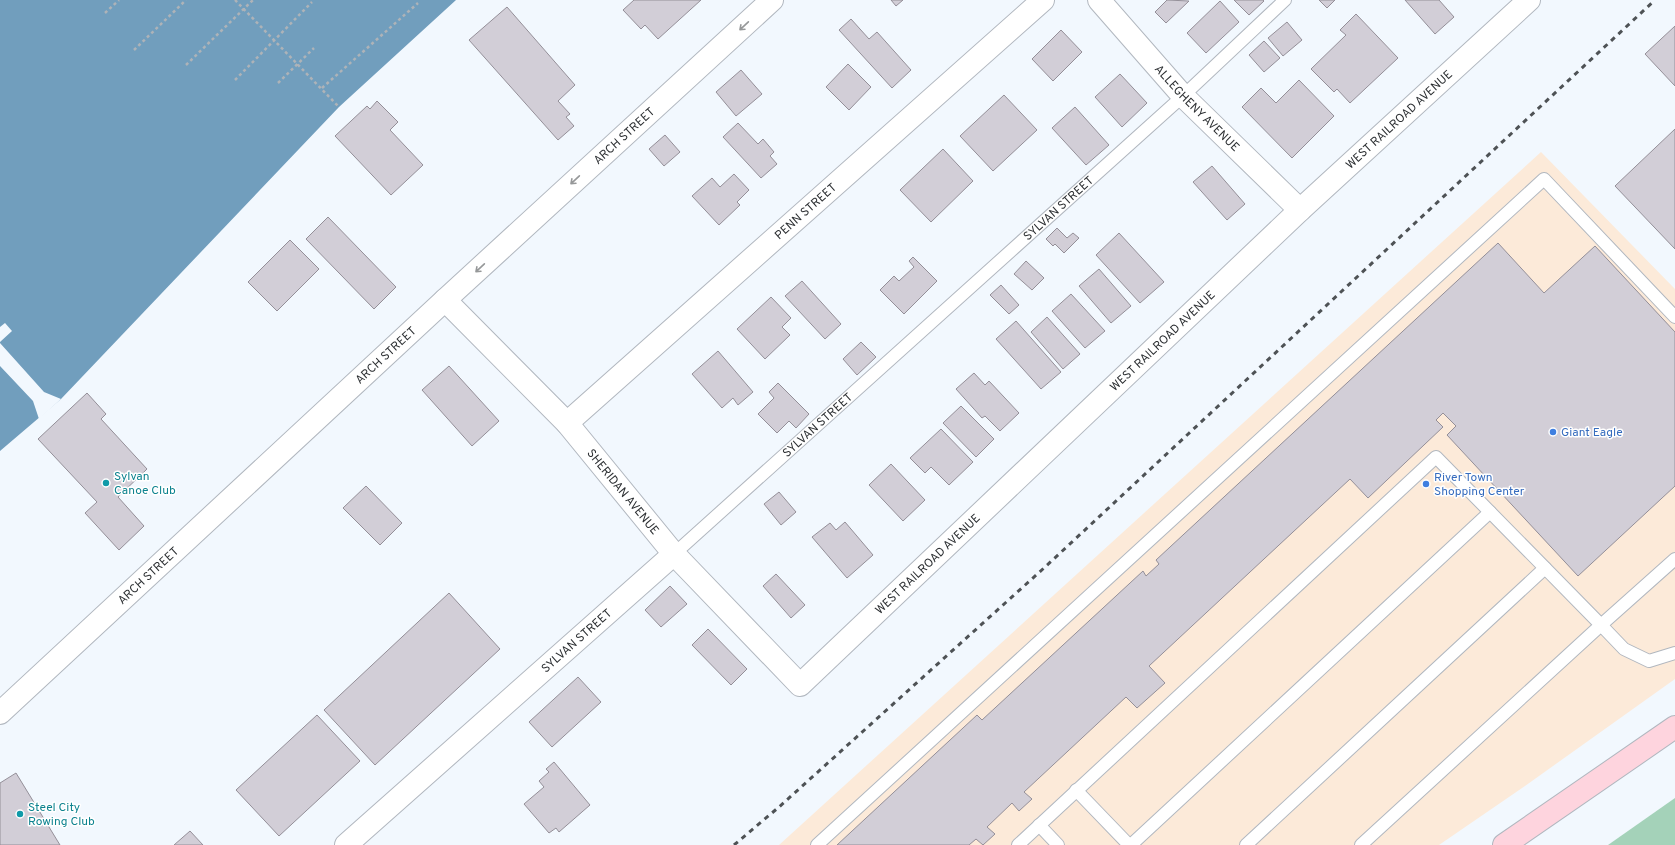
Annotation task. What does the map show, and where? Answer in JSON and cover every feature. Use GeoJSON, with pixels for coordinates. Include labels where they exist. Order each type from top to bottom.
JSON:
{"type":"FeatureCollection","features":[{"type":"Feature","properties":{"kind":"main road"},"geometry":{"type":"LineString","coordinates":[[1504,845],[1675,727]]}},
{"type":"Feature","properties":{"kind":"street","name":"ARCH STREET"},"geometry":{"type":"LineString","coordinates":[[0,713],[445,300],[772,0]]}},
{"type":"Feature","properties":{"kind":"street","name":"PENN STREET"},"geometry":{"type":"LineString","coordinates":[[567,422],[1043,0]]}},
{"type":"Feature","properties":{"kind":"street","name":"ALLEGHENY AVENUE"},"geometry":{"type":"LineString","coordinates":[[1099,0],[1183,96],[1300,210]]}},
{"type":"Feature","properties":{"kind":"street","name":"WEST RAILROAD AVENUE"},"geometry":{"type":"LineString","coordinates":[[800,685],[1300,210],[1529,0]]}},
{"type":"Feature","properties":{"kind":"street","name":"SHERIDAN AVENUE"},"geometry":{"type":"LineString","coordinates":[[445,300],[567,422],[674,554],[800,685]]}},
{"type":"Feature","properties":{"kind":"street","name":"SYLVAN STREET"},"geometry":{"type":"LineString","coordinates":[[346,845],[674,554]]}},
{"type":"Feature","properties":{"kind":"lane","name":"SYLVAN STREET"},"geometry":{"type":"LineString","coordinates":[[674,554],[1183,96],[1285,0]]}},
{"type":"Feature","properties":{"kind":"lane"},"geometry":{"type":"LineString","coordinates":[[817,845],[1544,179],[1675,317]]}},
{"type":"Feature","properties":{"kind":"lane"},"geometry":{"type":"LineString","coordinates":[[1018,845],[1436,457],[1624,649],[1649,661],[1675,653]]}},
{"type":"Feature","properties":{"kind":"lane"},"geometry":{"type":"LineString","coordinates":[[1076,790],[1130,845],[1490,512]]}},
{"type":"Feature","properties":{"kind":"lane"},"geometry":{"type":"LineString","coordinates":[[1360,845],[1675,559]]}},
{"type":"Feature","properties":{"kind":"lane"},"geometry":{"type":"LineString","coordinates":[[1246,845],[1545,568]]}},
{"type":"Feature","properties":{"kind":"lane"},"geometry":{"type":"LineString","coordinates":[[1039,824],[1058,845]]}},
{"type":"Feature","properties":{"kind":"path"},"geometry":{"type":"LineString","coordinates":[[105,13],[118,0]]}},
{"type":"Feature","properties":{"kind":"path"},"geometry":{"type":"LineString","coordinates":[[134,50],[186,0]]}},
{"type":"Feature","properties":{"kind":"path"},"geometry":{"type":"LineString","coordinates":[[235,0],[339,107]]}},
{"type":"Feature","properties":{"kind":"path"},"geometry":{"type":"LineString","coordinates":[[186,66],[253,0]]}},
{"type":"Feature","properties":{"kind":"path"},"geometry":{"type":"LineString","coordinates":[[234,80],[312,2]]}},
{"type":"Feature","properties":{"kind":"path"},"geometry":{"type":"LineString","coordinates":[[322,88],[418,3]]}},
{"type":"Feature","properties":{"kind":"path"},"geometry":{"type":"LineString","coordinates":[[278,83],[314,48]]}},
{"type":"Feature","properties":{"kind":"shaded area","name":"River Town Shopping Center"},"geometry":{"type":"Polygon","coordinates":[[[1541,152],[1675,289],[1675,679],[1525,786],[1439,845],[779,845],[1541,152]]]}},
{"type":"Feature","properties":{"kind":"green space"},"geometry":{"type":"Polygon","coordinates":[[[1675,798],[1675,845],[1608,845],[1675,798]]]}},
{"type":"Feature","properties":{"kind":"water"},"geometry":{"type":"Polygon","coordinates":[[[0,0],[456,0],[339,107],[61,399],[0,451],[0,0]]]}},
{"type":"Feature","properties":{"kind":"pier"},"geometry":{"type":"Polygon","coordinates":[[[5,323],[12,331],[0,342],[0,327],[5,323]]]}},
{"type":"Feature","properties":{"kind":"pier"},"geometry":{"type":"Polygon","coordinates":[[[0,343],[44,392],[61,399],[39,419],[33,401],[0,366],[0,343]]]}},
{"type":"Feature","properties":{"kind":"building"},"geometry":{"type":"Polygon","coordinates":[[[634,0],[701,0],[658,39],[645,25],[641,29],[623,10],[634,0]]]}},
{"type":"Feature","properties":{"kind":"building"},"geometry":{"type":"Polygon","coordinates":[[[891,0],[903,0],[896,6],[891,0]]]}},
{"type":"Feature","properties":{"kind":"building"},"geometry":{"type":"Polygon","coordinates":[[[1167,0],[1189,1],[1166,23],[1155,12],[1167,0]]]}},
{"type":"Feature","properties":{"kind":"building"},"geometry":{"type":"Polygon","coordinates":[[[1234,0],[1263,0],[1264,1],[1249,15],[1234,0]]]}},
{"type":"Feature","properties":{"kind":"building"},"geometry":{"type":"Polygon","coordinates":[[[1319,0],[1335,0],[1327,8],[1319,0]]]}},
{"type":"Feature","properties":{"kind":"building"},"geometry":{"type":"Polygon","coordinates":[[[1405,0],[1439,0],[1454,17],[1435,34],[1405,0]]]}},
{"type":"Feature","properties":{"kind":"building"},"geometry":{"type":"Polygon","coordinates":[[[1220,1],[1239,22],[1206,53],[1187,33],[1220,1]]]}},
{"type":"Feature","properties":{"kind":"building"},"geometry":{"type":"Polygon","coordinates":[[[507,7],[575,85],[558,101],[570,114],[566,117],[574,126],[558,140],[469,40],[507,7]]]}},
{"type":"Feature","properties":{"kind":"building"},"geometry":{"type":"Polygon","coordinates":[[[1356,14],[1398,58],[1350,103],[1337,89],[1334,92],[1311,69],[1346,35],[1340,30],[1356,14]]]}},
{"type":"Feature","properties":{"kind":"building"},"geometry":{"type":"Polygon","coordinates":[[[851,19],[869,39],[877,32],[911,70],[892,88],[839,30],[851,19]]]}},
{"type":"Feature","properties":{"kind":"building"},"geometry":{"type":"Polygon","coordinates":[[[1287,22],[1302,40],[1283,56],[1268,38],[1287,22]]]}},
{"type":"Feature","properties":{"kind":"building"},"geometry":{"type":"Polygon","coordinates":[[[1675,26],[1675,86],[1645,54],[1675,26]]]}},
{"type":"Feature","properties":{"kind":"building"},"geometry":{"type":"Polygon","coordinates":[[[1061,30],[1082,52],[1053,81],[1032,59],[1061,30]]]}},
{"type":"Feature","properties":{"kind":"building"},"geometry":{"type":"Polygon","coordinates":[[[1264,41],[1280,58],[1264,72],[1249,55],[1264,41]]]}},
{"type":"Feature","properties":{"kind":"building"},"geometry":{"type":"Polygon","coordinates":[[[848,64],[871,87],[849,110],[826,87],[848,64]]]}},
{"type":"Feature","properties":{"kind":"building"},"geometry":{"type":"Polygon","coordinates":[[[741,70],[762,94],[736,116],[716,92],[741,70]]]}},
{"type":"Feature","properties":{"kind":"building"},"geometry":{"type":"Polygon","coordinates":[[[1120,74],[1147,103],[1122,127],[1095,97],[1120,74]]]}},
{"type":"Feature","properties":{"kind":"building"},"geometry":{"type":"Polygon","coordinates":[[[1299,80],[1334,116],[1292,158],[1242,107],[1261,88],[1276,103],[1299,80]]]}},
{"type":"Feature","properties":{"kind":"building"},"geometry":{"type":"Polygon","coordinates":[[[1004,95],[1037,130],[993,171],[960,136],[1004,95]]]}},
{"type":"Feature","properties":{"kind":"building"},"geometry":{"type":"Polygon","coordinates":[[[377,101],[398,122],[390,130],[423,165],[391,195],[335,136],[367,106],[370,109],[377,101]]]}},
{"type":"Feature","properties":{"kind":"building"},"geometry":{"type":"Polygon","coordinates":[[[1075,107],[1109,145],[1086,165],[1052,128],[1075,107]]]}},
{"type":"Feature","properties":{"kind":"building"},"geometry":{"type":"Polygon","coordinates":[[[738,123],[758,144],[763,139],[774,152],[770,156],[777,164],[761,178],[723,137],[738,123]]]}},
{"type":"Feature","properties":{"kind":"building"},"geometry":{"type":"Polygon","coordinates":[[[1675,129],[1675,249],[1615,186],[1675,129]]]}},
{"type":"Feature","properties":{"kind":"building"},"geometry":{"type":"Polygon","coordinates":[[[665,135],[680,152],[664,166],[649,149],[665,135]]]}},
{"type":"Feature","properties":{"kind":"building"},"geometry":{"type":"Polygon","coordinates":[[[943,149],[973,181],[931,222],[900,190],[943,149]]]}},
{"type":"Feature","properties":{"kind":"building"},"geometry":{"type":"Polygon","coordinates":[[[1212,166],[1245,204],[1227,220],[1193,182],[1212,166]]]}},
{"type":"Feature","properties":{"kind":"building"},"geometry":{"type":"Polygon","coordinates":[[[734,174],[749,190],[737,202],[740,205],[719,225],[692,196],[712,178],[720,187],[734,174]]]}},
{"type":"Feature","properties":{"kind":"building"},"geometry":{"type":"Polygon","coordinates":[[[328,217],[396,287],[374,309],[306,239],[328,217]]]}},
{"type":"Feature","properties":{"kind":"building"},"geometry":{"type":"Polygon","coordinates":[[[1057,228],[1067,238],[1073,233],[1079,238],[1064,253],[1055,244],[1053,246],[1046,239],[1057,228]]]}},
{"type":"Feature","properties":{"kind":"building"},"geometry":{"type":"Polygon","coordinates":[[[1119,233],[1164,282],[1140,303],[1096,255],[1119,233]]]}},
{"type":"Feature","properties":{"kind":"building"},"geometry":{"type":"Polygon","coordinates":[[[290,240],[319,269],[277,311],[248,282],[290,240]]]}},
{"type":"Feature","properties":{"kind":"building"},"geometry":{"type":"Polygon","coordinates":[[[1498,243],[1544,293],[1595,246],[1675,332],[1675,486],[1578,576],[1447,435],[1456,426],[1443,413],[1436,420],[1443,427],[1368,498],[1350,479],[1149,666],[1165,683],[1137,708],[1126,697],[1024,792],[1032,799],[1019,811],[1012,803],[987,827],[995,834],[983,845],[976,839],[969,845],[837,845],[977,715],[982,720],[1143,571],[1146,576],[1159,564],[1156,560],[1498,243]]]}},
{"type":"Feature","properties":{"kind":"building"},"geometry":{"type":"Polygon","coordinates":[[[913,257],[937,281],[904,314],[880,290],[894,276],[899,281],[914,267],[909,261],[913,257]]]}},
{"type":"Feature","properties":{"kind":"building"},"geometry":{"type":"Polygon","coordinates":[[[1026,261],[1044,278],[1032,290],[1014,274],[1026,261]]]}},
{"type":"Feature","properties":{"kind":"building"},"geometry":{"type":"Polygon","coordinates":[[[1099,269],[1131,306],[1111,323],[1079,286],[1099,269]]]}},
{"type":"Feature","properties":{"kind":"building"},"geometry":{"type":"Polygon","coordinates":[[[802,281],[841,324],[825,339],[785,296],[802,281]]]}},
{"type":"Feature","properties":{"kind":"building"},"geometry":{"type":"Polygon","coordinates":[[[1001,285],[1019,305],[1009,314],[990,295],[1001,285]]]}},
{"type":"Feature","properties":{"kind":"building"},"geometry":{"type":"Polygon","coordinates":[[[1071,294],[1105,331],[1085,348],[1052,311],[1071,294]]]}},
{"type":"Feature","properties":{"kind":"building"},"geometry":{"type":"Polygon","coordinates":[[[771,297],[791,318],[782,327],[790,335],[765,359],[737,329],[771,297]]]}},
{"type":"Feature","properties":{"kind":"building"},"geometry":{"type":"Polygon","coordinates":[[[1047,317],[1080,354],[1063,369],[1031,332],[1047,317]]]}},
{"type":"Feature","properties":{"kind":"building"},"geometry":{"type":"Polygon","coordinates":[[[1016,321],[1061,372],[1041,389],[996,339],[1016,321]]]}},
{"type":"Feature","properties":{"kind":"building"},"geometry":{"type":"Polygon","coordinates":[[[861,342],[876,357],[857,375],[843,359],[861,342]]]}},
{"type":"Feature","properties":{"kind":"building"},"geometry":{"type":"Polygon","coordinates":[[[718,351],[753,392],[738,405],[733,398],[722,408],[692,374],[718,351]]]}},
{"type":"Feature","properties":{"kind":"building"},"geometry":{"type":"Polygon","coordinates":[[[449,366],[499,421],[472,446],[422,390],[449,366]]]}},
{"type":"Feature","properties":{"kind":"building"},"geometry":{"type":"Polygon","coordinates":[[[974,373],[985,385],[989,381],[1019,413],[1000,431],[985,416],[982,418],[956,389],[974,373]]]}},
{"type":"Feature","properties":{"kind":"building"},"geometry":{"type":"Polygon","coordinates":[[[778,383],[809,414],[796,428],[789,421],[777,433],[758,414],[774,398],[769,392],[778,383]]]}},
{"type":"Feature","properties":{"kind":"building","name":"Sylvan Canoe Club"},"geometry":{"type":"Polygon","coordinates":[[[87,393],[106,414],[101,419],[147,469],[118,497],[144,526],[119,550],[85,513],[97,502],[38,439],[87,393]]]}},
{"type":"Feature","properties":{"kind":"building"},"geometry":{"type":"Polygon","coordinates":[[[961,406],[994,439],[976,457],[943,423],[961,406]]]}},
{"type":"Feature","properties":{"kind":"building"},"geometry":{"type":"Polygon","coordinates":[[[941,429],[973,462],[949,485],[931,467],[925,473],[910,458],[941,429]]]}},
{"type":"Feature","properties":{"kind":"building"},"geometry":{"type":"Polygon","coordinates":[[[891,464],[925,500],[903,521],[869,485],[891,464]]]}},
{"type":"Feature","properties":{"kind":"building"},"geometry":{"type":"Polygon","coordinates":[[[366,486],[402,523],[380,545],[343,508],[366,486]]]}},
{"type":"Feature","properties":{"kind":"building"},"geometry":{"type":"Polygon","coordinates":[[[779,492],[796,512],[781,525],[764,504],[779,492]]]}},
{"type":"Feature","properties":{"kind":"building"},"geometry":{"type":"Polygon","coordinates":[[[845,522],[873,555],[847,578],[812,537],[830,523],[836,530],[845,522]]]}},
{"type":"Feature","properties":{"kind":"building"},"geometry":{"type":"Polygon","coordinates":[[[776,574],[805,605],[791,618],[763,586],[776,574]]]}},
{"type":"Feature","properties":{"kind":"building"},"geometry":{"type":"Polygon","coordinates":[[[670,586],[687,604],[661,627],[645,610],[670,586]]]}},
{"type":"Feature","properties":{"kind":"building"},"geometry":{"type":"Polygon","coordinates":[[[449,593],[500,649],[375,765],[324,710],[449,593]]]}},
{"type":"Feature","properties":{"kind":"building"},"geometry":{"type":"Polygon","coordinates":[[[708,629],[747,669],[731,685],[692,645],[708,629]]]}},
{"type":"Feature","properties":{"kind":"building"},"geometry":{"type":"Polygon","coordinates":[[[578,677],[601,702],[552,747],[529,722],[578,677]]]}},
{"type":"Feature","properties":{"kind":"building"},"geometry":{"type":"Polygon","coordinates":[[[317,715],[360,761],[279,836],[236,790],[317,715]]]}},
{"type":"Feature","properties":{"kind":"building"},"geometry":{"type":"Polygon","coordinates":[[[554,762],[590,805],[559,832],[556,828],[549,833],[524,804],[544,787],[539,781],[549,772],[546,769],[554,762]]]}},
{"type":"Feature","properties":{"kind":"building","name":"Steel City Rowing Club"},"geometry":{"type":"Polygon","coordinates":[[[16,773],[60,845],[0,845],[0,783],[16,773]]]}},
{"type":"Feature","properties":{"kind":"building"},"geometry":{"type":"Polygon","coordinates":[[[190,831],[203,845],[174,845],[190,831]]]}},
{"type":"Feature","properties":{"kind":"railway"},"geometry":{"type":"LineString","coordinates":[[734,845],[779,807],[1044,568],[1655,0]]}},
{"type":"Feature","properties":{"kind":"place","name":"Giant Eagle"},"geometry":{"type":"Point","coordinates":[1553,432]}},
{"type":"Feature","properties":{"kind":"place","name":"Sylvan Canoe Club"},"geometry":{"type":"Point","coordinates":[106,483]}},
{"type":"Feature","properties":{"kind":"place","name":"River Town Shopping Center"},"geometry":{"type":"Point","coordinates":[1426,484]}},
{"type":"Feature","properties":{"kind":"place","name":"Steel City Rowing Club"},"geometry":{"type":"Point","coordinates":[20,814]}}]}
